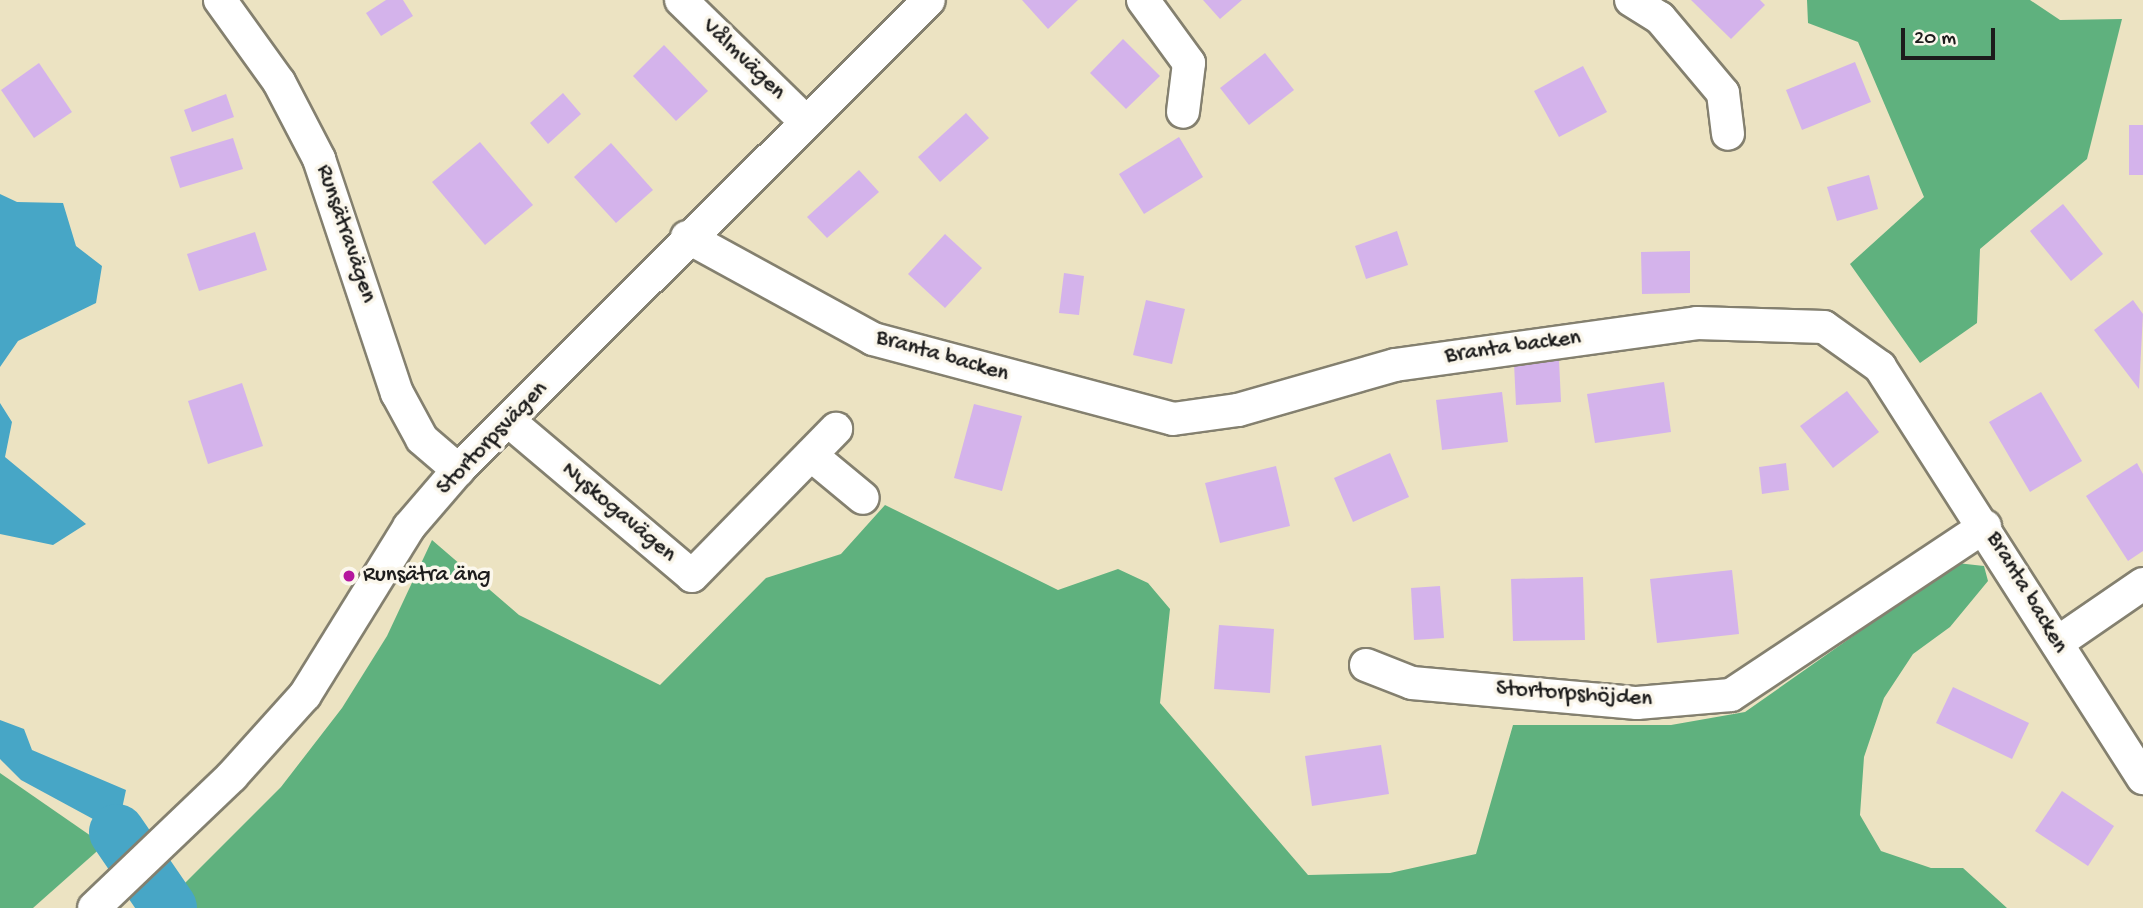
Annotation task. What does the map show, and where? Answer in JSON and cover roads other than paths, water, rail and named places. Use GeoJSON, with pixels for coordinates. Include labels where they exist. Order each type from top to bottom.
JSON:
{"type":"FeatureCollection","features":[{"type":"Feature","properties":{"kind":"street","name":"Runsätravägen"},"geometry":{"type":"LineString","coordinates":[[220,0],[279,82],[319,159],[397,393],[422,439],[458,470]]}},
{"type":"Feature","properties":{"kind":"street","name":"Vålmvägen"},"geometry":{"type":"LineString","coordinates":[[681,0],[804,121]]}},
{"type":"Feature","properties":{"kind":"street","name":"Stortorpsvägen"},"geometry":{"type":"LineString","coordinates":[[94,908],[232,776],[305,695],[410,527],[458,470],[510,422],[687,237],[929,0]]}},
{"type":"Feature","properties":{"kind":"street"},"geometry":{"type":"LineString","coordinates":[[1143,0],[1189,63],[1184,112]]}},
{"type":"Feature","properties":{"kind":"street"},"geometry":{"type":"LineString","coordinates":[[1631,0],[1660,18],[1723,93],[1728,134]]}},
{"type":"Feature","properties":{"kind":"street","name":"Branta backen"},"geometry":{"type":"LineString","coordinates":[[687,237],[873,340],[1173,419],[1238,410],[1395,365],[1697,323],[1824,327],[1880,367],[1985,526],[2143,778]]}},
{"type":"Feature","properties":{"kind":"street","name":"Nyskogavägen"},"geometry":{"type":"LineString","coordinates":[[510,422],[692,576],[836,429]]}},
{"type":"Feature","properties":{"kind":"street"},"geometry":{"type":"LineString","coordinates":[[811,455],[863,498]]}},
{"type":"Feature","properties":{"kind":"street","name":"Stortorpshöjden"},"geometry":{"type":"LineString","coordinates":[[1366,665],[1412,683],[1637,704],[1731,695],[1985,526]]}},
{"type":"Feature","properties":{"kind":"street"},"geometry":{"type":"LineString","coordinates":[[2057,643],[2143,584]]}},
{"type":"Feature","properties":{"kind":"water"},"geometry":{"type":"Polygon","coordinates":[[[0,194],[17,202],[63,203],[76,246],[102,266],[96,303],[18,341],[0,367],[0,194]]]}},
{"type":"Feature","properties":{"kind":"water"},"geometry":{"type":"Polygon","coordinates":[[[0,403],[12,422],[5,457],[86,524],[53,545],[0,534],[0,403]]]}},
{"type":"Feature","properties":{"kind":"water"},"geometry":{"type":"Polygon","coordinates":[[[0,720],[24,729],[32,750],[126,790],[117,832],[21,780],[0,759],[0,720]]]}},
{"type":"Feature","properties":{"kind":"waterway"},"geometry":{"type":"LineString","coordinates":[[117,832],[169,908]]}},
{"type":"Feature","properties":{"kind":"place","name":"Runsätra äng"},"geometry":{"type":"Point","coordinates":[349,576]}}]}
